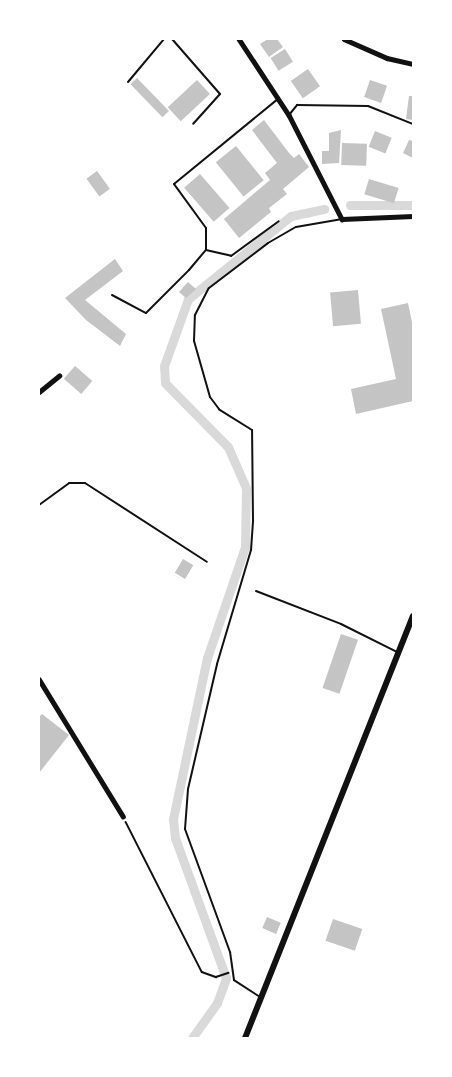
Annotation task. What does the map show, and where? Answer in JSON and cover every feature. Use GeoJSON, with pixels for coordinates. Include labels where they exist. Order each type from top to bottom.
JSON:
{"type":"FeatureCollection","features":[{"type":"Feature","properties":{"kind":"street"},"geometry":{"type":"LineString","coordinates":[[239,39],[289,115],[342,219],[413,216]]}},
{"type":"Feature","properties":{"kind":"street"},"geometry":{"type":"LineString","coordinates":[[344,39],[387,58],[413,64]]}},
{"type":"Feature","properties":{"kind":"street"},"geometry":{"type":"LineString","coordinates":[[39,393],[59,376]]}},
{"type":"Feature","properties":{"kind":"street"},"geometry":{"type":"LineString","coordinates":[[245,1038],[413,616]]}},
{"type":"Feature","properties":{"kind":"street"},"geometry":{"type":"LineString","coordinates":[[39,679],[123,816]]}},
{"type":"Feature","properties":{"kind":"lane"},"geometry":{"type":"LineString","coordinates":[[128,81],[164,39]]}},
{"type":"Feature","properties":{"kind":"lane"},"geometry":{"type":"LineString","coordinates":[[172,39],[220,94],[193,124]]}},
{"type":"Feature","properties":{"kind":"lane"},"geometry":{"type":"LineString","coordinates":[[112,295],[146,313],[206,250],[206,228],[174,184],[278,99]]}},
{"type":"Feature","properties":{"kind":"lane"},"geometry":{"type":"LineString","coordinates":[[289,115],[297,105],[368,106],[413,124]]}},
{"type":"Feature","properties":{"kind":"lane"},"geometry":{"type":"LineString","coordinates":[[260,998],[240,987],[232,972],[230,952],[185,829],[185,807],[217,663],[251,550],[252,430],[219,409],[210,397],[194,342],[195,315],[209,288],[268,243],[296,227],[342,219]]}},
{"type":"Feature","properties":{"kind":"lane"},"geometry":{"type":"LineString","coordinates":[[206,250],[231,256],[279,221]]}},
{"type":"Feature","properties":{"kind":"lane"},"geometry":{"type":"LineString","coordinates":[[39,505],[69,483],[85,483],[207,562]]}},
{"type":"Feature","properties":{"kind":"lane"},"geometry":{"type":"LineString","coordinates":[[256,591],[341,624],[397,652]]}},
{"type":"Feature","properties":{"kind":"path"},"geometry":{"type":"LineString","coordinates":[[123,816],[202,972],[216,977],[232,972]]}},
{"type":"Feature","properties":{"kind":"building"},"geometry":{"type":"Polygon","coordinates":[[[268,39],[277,39],[283,47],[269,57],[260,44],[268,39]]]}},
{"type":"Feature","properties":{"kind":"building"},"geometry":{"type":"Polygon","coordinates":[[[285,49],[293,62],[279,71],[271,58],[285,49]]]}},
{"type":"Feature","properties":{"kind":"building"},"geometry":{"type":"Polygon","coordinates":[[[308,69],[320,86],[303,98],[291,81],[308,69]]]}},
{"type":"Feature","properties":{"kind":"building"},"geometry":{"type":"Polygon","coordinates":[[[137,78],[169,111],[162,117],[131,84],[137,78]]]}},
{"type":"Feature","properties":{"kind":"building"},"geometry":{"type":"Polygon","coordinates":[[[197,80],[210,94],[181,121],[168,107],[197,80]]]}},
{"type":"Feature","properties":{"kind":"building"},"geometry":{"type":"Polygon","coordinates":[[[370,80],[387,86],[381,103],[364,97],[370,80]]]}},
{"type":"Feature","properties":{"kind":"building"},"geometry":{"type":"Polygon","coordinates":[[[409,96],[413,96],[413,120],[406,119],[409,96]]]}},
{"type":"Feature","properties":{"kind":"building"},"geometry":{"type":"Polygon","coordinates":[[[264,120],[289,153],[294,158],[299,154],[309,167],[283,189],[287,194],[269,208],[271,212],[239,238],[224,219],[270,180],[265,173],[277,163],[252,130],[264,120]]]}},
{"type":"Feature","properties":{"kind":"building"},"geometry":{"type":"Polygon","coordinates":[[[341,130],[339,163],[322,164],[322,151],[329,151],[329,133],[341,130]]]}},
{"type":"Feature","properties":{"kind":"building"},"geometry":{"type":"Polygon","coordinates":[[[375,131],[392,138],[385,154],[369,147],[375,131]]]}},
{"type":"Feature","properties":{"kind":"building"},"geometry":{"type":"Polygon","coordinates":[[[409,140],[413,141],[413,158],[403,153],[409,140]]]}},
{"type":"Feature","properties":{"kind":"building"},"geometry":{"type":"Polygon","coordinates":[[[342,143],[367,144],[366,166],[341,165],[342,143]]]}},
{"type":"Feature","properties":{"kind":"building"},"geometry":{"type":"Polygon","coordinates":[[[236,146],[264,180],[243,197],[216,162],[236,146]]]}},
{"type":"Feature","properties":{"kind":"building"},"geometry":{"type":"Polygon","coordinates":[[[97,171],[110,189],[99,196],[86,179],[97,171]]]}},
{"type":"Feature","properties":{"kind":"building"},"geometry":{"type":"Polygon","coordinates":[[[200,174],[230,208],[214,222],[184,188],[200,174]]]}},
{"type":"Feature","properties":{"kind":"building"},"geometry":{"type":"Polygon","coordinates":[[[369,179],[399,188],[394,203],[364,194],[369,179]]]}},
{"type":"Feature","properties":{"kind":"building"},"geometry":{"type":"Polygon","coordinates":[[[115,259],[123,271],[85,300],[126,334],[120,346],[86,320],[65,298],[115,259]]]}},
{"type":"Feature","properties":{"kind":"building"},"geometry":{"type":"Polygon","coordinates":[[[188,282],[196,289],[186,298],[179,292],[188,282]]]}},
{"type":"Feature","properties":{"kind":"building"},"geometry":{"type":"Polygon","coordinates":[[[358,290],[361,324],[333,326],[330,292],[358,290]]]}},
{"type":"Feature","properties":{"kind":"building"},"geometry":{"type":"Polygon","coordinates":[[[408,303],[413,327],[413,401],[356,414],[351,389],[396,379],[381,309],[408,303]]]}},
{"type":"Feature","properties":{"kind":"building"},"geometry":{"type":"Polygon","coordinates":[[[75,366],[92,381],[81,394],[64,379],[75,366]]]}},
{"type":"Feature","properties":{"kind":"building"},"geometry":{"type":"Polygon","coordinates":[[[183,559],[193,565],[185,579],[175,573],[183,559]]]}},
{"type":"Feature","properties":{"kind":"building"},"geometry":{"type":"Polygon","coordinates":[[[341,634],[358,640],[339,694],[322,688],[341,634]]]}},
{"type":"Feature","properties":{"kind":"building"},"geometry":{"type":"Polygon","coordinates":[[[42,714],[69,735],[39,773],[39,717],[42,714]]]}},
{"type":"Feature","properties":{"kind":"building"},"geometry":{"type":"Polygon","coordinates":[[[267,917],[281,923],[276,934],[262,928],[267,917]]]}},
{"type":"Feature","properties":{"kind":"building"},"geometry":{"type":"Polygon","coordinates":[[[333,919],[362,929],[355,951],[326,941],[333,919]]]}},
{"type":"Feature","properties":{"kind":"waterway"},"geometry":{"type":"LineString","coordinates":[[350,205],[413,205]]}},
{"type":"Feature","properties":{"kind":"waterway"},"geometry":{"type":"LineString","coordinates":[[192,1038],[217,1003],[226,978],[175,838],[173,819],[207,658],[245,547],[246,488],[228,447],[165,383],[164,366],[188,299],[291,216],[324,209]]}}]}
